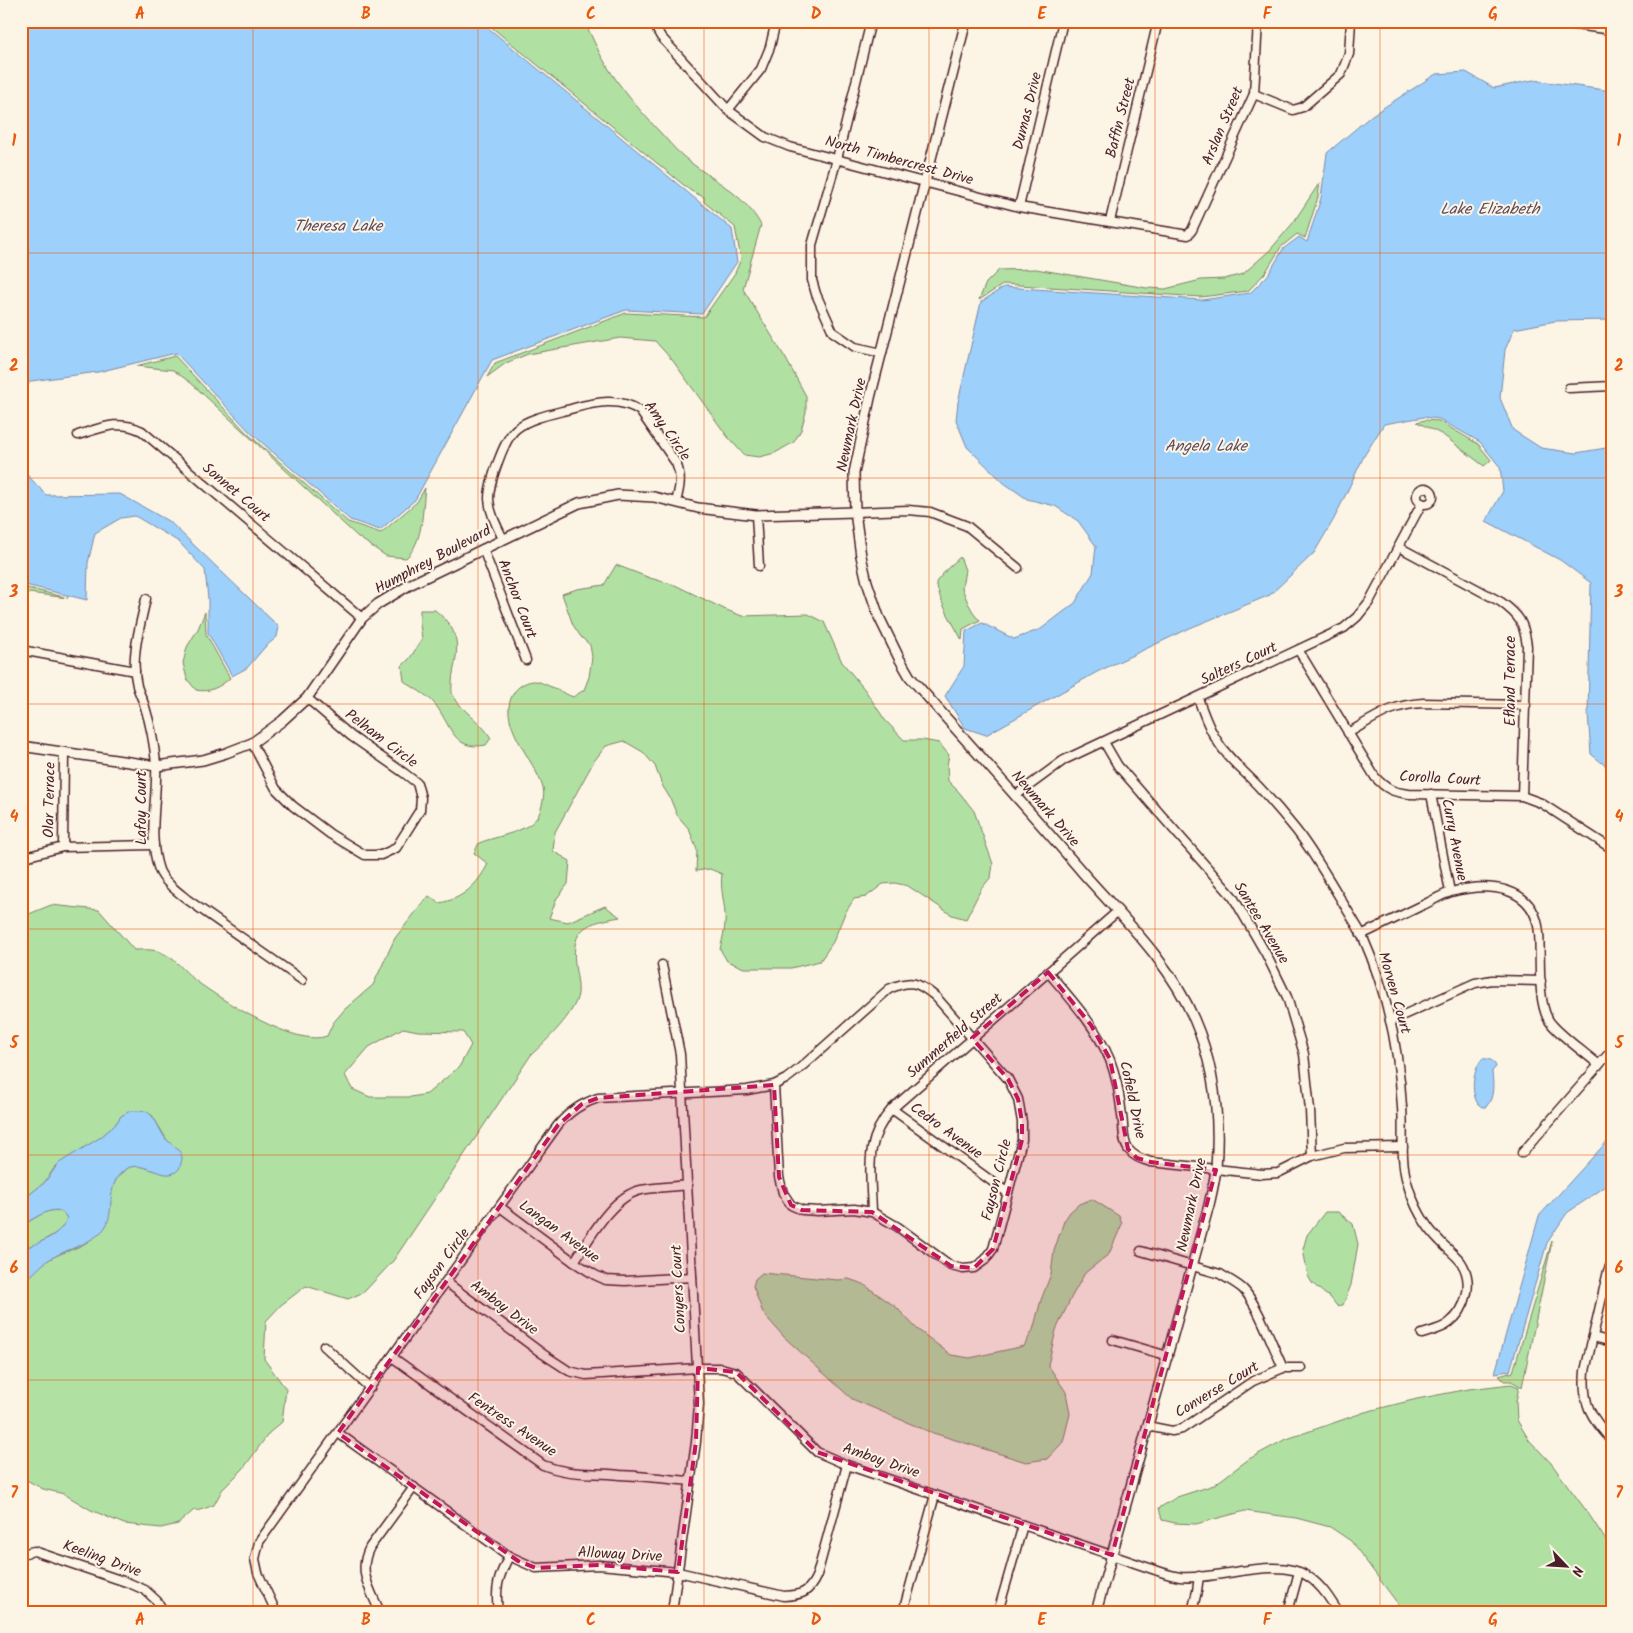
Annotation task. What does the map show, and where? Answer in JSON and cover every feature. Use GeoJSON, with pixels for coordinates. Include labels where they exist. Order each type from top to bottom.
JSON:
{"type":"FeatureCollection","features":[{"type":"Feature","properties":{"kind":"street","name":"North Timbercrest Drive"},"geometry":{"type":"LineString","coordinates":[[652,21],[660,37],[728,110],[766,137],[790,147],[836,158],[924,184],[1019,207],[1188,235]]}},
{"type":"Feature","properties":{"kind":"street"},"geometry":{"type":"LineString","coordinates":[[728,110],[761,70],[770,47],[776,21]]}},
{"type":"Feature","properties":{"kind":"street"},"geometry":{"type":"LineString","coordinates":[[871,21],[812,246],[812,280],[816,294],[833,332],[855,347],[882,353]]}},
{"type":"Feature","properties":{"kind":"street","name":"Newmark Drive"},"geometry":{"type":"LineString","coordinates":[[966,21],[870,398],[854,473],[855,512],[861,556],[867,582],[879,617],[910,677],[1118,911],[1184,997],[1195,1021],[1207,1056],[1215,1099],[1216,1170],[1209,1205],[1096,1612]]}},
{"type":"Feature","properties":{"kind":"street","name":"Dumas Drive"},"geometry":{"type":"LineString","coordinates":[[1019,207],[1064,21]]}},
{"type":"Feature","properties":{"kind":"street","name":"Baffin Street"},"geometry":{"type":"LineString","coordinates":[[1110,221],[1158,21]]}},
{"type":"Feature","properties":{"kind":"street","name":"Arslan Street"},"geometry":{"type":"LineString","coordinates":[[1188,235],[1192,230],[1254,94],[1258,21]]}},
{"type":"Feature","properties":{"kind":"street"},"geometry":{"type":"LineString","coordinates":[[1254,94],[1293,110],[1303,107],[1341,74],[1349,54],[1351,21]]}},
{"type":"Feature","properties":{"kind":"street"},"geometry":{"type":"LineString","coordinates":[[1546,21],[1612,30]]}},
{"type":"Feature","properties":{"kind":"street"},"geometry":{"type":"LineString","coordinates":[[1569,388],[1612,386]]}},
{"type":"Feature","properties":{"kind":"street","name":"Amy Circle"},"geometry":{"type":"LineString","coordinates":[[503,539],[492,516],[489,498],[493,479],[506,444],[516,429],[538,418],[591,403],[620,402],[631,405],[640,411],[678,468],[681,482],[676,502]]}},
{"type":"Feature","properties":{"kind":"street","name":"Sonnet Court"},"geometry":{"type":"LineString","coordinates":[[78,435],[114,424],[134,427],[142,432],[362,618]]}},
{"type":"Feature","properties":{"kind":"street","name":"Humphrey Boulevard"},"geometry":{"type":"LineString","coordinates":[[21,746],[156,766],[203,760],[252,743],[282,721],[308,698],[362,618],[378,604],[483,548],[579,503],[618,495],[654,497],[698,508],[756,515],[855,512]]}},
{"type":"Feature","properties":{"kind":"street","name":"Salters Court"},"geometry":{"type":"LineString","coordinates":[[1015,796],[1064,760],[1299,651],[1344,628],[1358,617],[1369,602],[1422,503]]}},
{"type":"Feature","properties":{"kind":"street"},"geometry":{"type":"LineString","coordinates":[[855,512],[908,510],[930,512],[967,526],[1018,568]]}},
{"type":"Feature","properties":{"kind":"street"},"geometry":{"type":"LineString","coordinates":[[756,515],[759,566]]}},
{"type":"Feature","properties":{"kind":"street","name":"Efland Terrace"},"geometry":{"type":"LineString","coordinates":[[1399,547],[1501,602],[1516,613],[1524,627],[1527,646],[1522,796]]}},
{"type":"Feature","properties":{"kind":"street","name":"Anchor Court"},"geometry":{"type":"LineString","coordinates":[[483,548],[526,660]]}},
{"type":"Feature","properties":{"kind":"street","name":"Lafoy Court"},"geometry":{"type":"LineString","coordinates":[[146,599],[136,649],[135,671],[137,686],[153,734],[156,766],[154,844],[160,872],[188,900],[302,980]]}},
{"type":"Feature","properties":{"kind":"street"},"geometry":{"type":"LineString","coordinates":[[21,650],[135,671]]}},
{"type":"Feature","properties":{"kind":"street","name":"Corolla Court"},"geometry":{"type":"LineString","coordinates":[[1299,651],[1375,778],[1384,787],[1395,793],[1522,796],[1541,803],[1612,849]]}},
{"type":"Feature","properties":{"kind":"street","name":"Pelham Circle"},"geometry":{"type":"LineString","coordinates":[[252,743],[276,788],[293,806],[330,834],[366,856],[381,855],[396,848],[420,810],[421,798],[416,784],[404,773],[351,736],[308,698]]}},
{"type":"Feature","properties":{"kind":"street","name":"Morven Court"},"geometry":{"type":"LineString","coordinates":[[1198,698],[1216,739],[1228,756],[1259,787],[1297,831],[1330,881],[1361,934],[1378,980],[1390,1021],[1399,1069],[1406,1180],[1421,1216],[1438,1239],[1461,1262],[1466,1272],[1468,1287],[1465,1303],[1460,1312],[1449,1323],[1422,1334]]}},
{"type":"Feature","properties":{"kind":"street"},"geometry":{"type":"LineString","coordinates":[[1348,733],[1391,708],[1406,704],[1526,705]]}},
{"type":"Feature","properties":{"kind":"street","name":"Santee Avenue"},"geometry":{"type":"LineString","coordinates":[[1104,742],[1118,766],[1233,897],[1266,954],[1287,997],[1304,1054],[1310,1110],[1312,1156]]}},
{"type":"Feature","properties":{"kind":"street","name":"Olar Terrace"},"geometry":{"type":"LineString","coordinates":[[63,847],[64,753]]}},
{"type":"Feature","properties":{"kind":"street","name":"Curry Avenue"},"geometry":{"type":"LineString","coordinates":[[1431,794],[1450,892]]}},
{"type":"Feature","properties":{"kind":"street"},"geometry":{"type":"LineString","coordinates":[[21,858],[63,847],[154,844]]}},
{"type":"Feature","properties":{"kind":"street"},"geometry":{"type":"LineString","coordinates":[[1361,934],[1450,892],[1481,887],[1502,889],[1518,894],[1530,905],[1536,916],[1542,1005],[1548,1021],[1599,1065]]}},
{"type":"Feature","properties":{"kind":"street","name":"Summerfield Street"},"geometry":{"type":"LineString","coordinates":[[872,1212],[871,1148],[876,1131],[882,1120],[972,1038],[1118,911]]}},
{"type":"Feature","properties":{"kind":"street","name":"Conyers Court"},"geometry":{"type":"LineString","coordinates":[[662,965],[680,1054],[699,1404],[672,1612]]}},
{"type":"Feature","properties":{"kind":"street","name":"Cofield Drive"},"geometry":{"type":"LineString","coordinates":[[1048,972],[1091,1025],[1110,1059],[1117,1084],[1124,1138],[1128,1149],[1137,1158],[1151,1162],[1262,1174],[1278,1173],[1312,1156],[1344,1148],[1403,1147]]}},
{"type":"Feature","properties":{"kind":"street"},"geometry":{"type":"LineString","coordinates":[[1390,1021],[1474,983],[1492,980],[1541,981]]}},
{"type":"Feature","properties":{"kind":"street","name":"Fayson Circle"},"geometry":{"type":"LineString","coordinates":[[276,1612],[258,1573],[255,1559],[259,1542],[558,1125],[569,1112],[582,1104],[598,1098],[747,1090],[774,1085],[786,1080],[889,989],[903,982],[923,986],[936,997],[1008,1079],[1018,1099],[1022,1122],[1022,1140],[993,1249],[985,1260],[974,1268],[963,1269],[951,1266],[872,1212],[854,1209],[802,1210],[791,1205],[783,1192],[779,1177],[774,1085]]}},
{"type":"Feature","properties":{"kind":"street"},"geometry":{"type":"LineString","coordinates":[[1522,1153],[1612,1050]]}},
{"type":"Feature","properties":{"kind":"street","name":"Cedro Avenue"},"geometry":{"type":"LineString","coordinates":[[892,1109],[1008,1193]]}},
{"type":"Feature","properties":{"kind":"street"},"geometry":{"type":"LineString","coordinates":[[574,1262],[617,1202],[641,1190],[688,1186]]}},
{"type":"Feature","properties":{"kind":"street","name":"Langan Avenue"},"geometry":{"type":"LineString","coordinates":[[500,1207],[574,1262],[594,1275],[606,1280],[625,1281],[692,1277]]}},
{"type":"Feature","properties":{"kind":"street"},"geometry":{"type":"LineString","coordinates":[[1141,1251],[1193,1265],[1232,1280],[1244,1290],[1253,1304],[1283,1368]]}},
{"type":"Feature","properties":{"kind":"street"},"geometry":{"type":"LineString","coordinates":[[1612,1262],[1608,1271],[1585,1371],[1584,1387],[1585,1398],[1592,1418],[1612,1441]]}},
{"type":"Feature","properties":{"kind":"street","name":"Amboy Drive"},"geometry":{"type":"LineString","coordinates":[[446,1282],[569,1371],[586,1375],[721,1368],[736,1372],[817,1452],[848,1465],[1180,1577],[1276,1568],[1299,1572],[1308,1576],[1323,1590],[1338,1612]]}},
{"type":"Feature","properties":{"kind":"street"},"geometry":{"type":"LineString","coordinates":[[1593,1337],[1612,1342]]}},
{"type":"Feature","properties":{"kind":"street"},"geometry":{"type":"LineString","coordinates":[[1113,1340],[1168,1356]]}},
{"type":"Feature","properties":{"kind":"street"},"geometry":{"type":"LineString","coordinates":[[324,1346],[370,1388]]}},
{"type":"Feature","properties":{"kind":"street","name":"Fentress Avenue"},"geometry":{"type":"LineString","coordinates":[[392,1357],[543,1465],[559,1472],[618,1474],[690,1481]]}},
{"type":"Feature","properties":{"kind":"street","name":"Converse Court"},"geometry":{"type":"LineString","coordinates":[[1148,1426],[1172,1431],[1182,1429],[1253,1381],[1283,1368],[1301,1368]]}},
{"type":"Feature","properties":{"kind":"street","name":"Alloway Drive"},"geometry":{"type":"LineString","coordinates":[[338,1433],[509,1556],[536,1568],[599,1566],[678,1572],[784,1596],[800,1595],[812,1587],[848,1465]]}},
{"type":"Feature","properties":{"kind":"street"},"geometry":{"type":"LineString","coordinates":[[380,1612],[367,1584],[363,1570],[364,1556],[414,1487]]}},
{"type":"Feature","properties":{"kind":"street"},"geometry":{"type":"LineString","coordinates":[[903,1612],[935,1495]]}},
{"type":"Feature","properties":{"kind":"street"},"geometry":{"type":"LineString","coordinates":[[998,1612],[1023,1525]]}},
{"type":"Feature","properties":{"kind":"street","name":"Keeling Drive"},"geometry":{"type":"LineString","coordinates":[[21,1554],[34,1551],[42,1553],[129,1583],[145,1590],[157,1601],[164,1612]]}},
{"type":"Feature","properties":{"kind":"street"},"geometry":{"type":"LineString","coordinates":[[498,1612],[496,1592],[500,1572],[509,1556]]}},
{"type":"Feature","properties":{"kind":"street"},"geometry":{"type":"LineString","coordinates":[[1288,1612],[1299,1572]]}},
{"type":"Feature","properties":{"kind":"street"},"geometry":{"type":"LineString","coordinates":[[1192,1612],[1199,1576]]}},
{"type":"Feature","properties":{"kind":"highlighted area"},"geometry":{"type":"Polygon","coordinates":[[[1048,972],[1091,1025],[1110,1059],[1128,1149],[1137,1158],[1151,1162],[1216,1170],[1112,1555],[817,1452],[736,1372],[698,1368],[696,1442],[678,1572],[599,1565],[536,1568],[518,1561],[338,1433],[558,1125],[582,1104],[598,1098],[774,1085],[779,1177],[791,1205],[802,1210],[872,1212],[951,1266],[974,1268],[993,1249],[1022,1140],[1022,1122],[1018,1099],[1008,1079],[972,1038],[1048,972]]]}},
{"type":"Feature","properties":{"kind":"green space"},"geometry":{"type":"Polygon","coordinates":[[[484,21],[584,21],[601,55],[624,91],[673,147],[736,195],[753,213],[761,225],[743,289],[786,359],[806,396],[806,412],[801,430],[794,442],[775,453],[759,457],[744,455],[727,436],[673,361],[655,341],[620,338],[528,354],[506,363],[487,377],[495,363],[626,313],[704,317],[735,273],[741,259],[735,227],[704,202],[704,197],[691,191],[484,21]]]}},
{"type":"Feature","properties":{"kind":"green space"},"geometry":{"type":"Polygon","coordinates":[[[1320,182],[1318,197],[1305,238],[1297,234],[1281,247],[1265,273],[1248,291],[1201,297],[1004,284],[979,300],[986,283],[999,270],[1036,269],[1147,288],[1165,289],[1201,280],[1224,279],[1243,274],[1270,250],[1293,223],[1320,182]]]}},
{"type":"Feature","properties":{"kind":"green space"},"geometry":{"type":"Polygon","coordinates":[[[175,356],[248,434],[348,522],[381,533],[417,502],[425,488],[419,534],[412,551],[406,558],[386,556],[358,537],[191,383],[173,370],[136,366],[175,356]]]}},
{"type":"Feature","properties":{"kind":"green space"},"geometry":{"type":"Polygon","coordinates":[[[1425,420],[1439,421],[1478,444],[1491,460],[1484,466],[1443,435],[1417,422],[1425,420]]]}},
{"type":"Feature","properties":{"kind":"green space"},"geometry":{"type":"Polygon","coordinates":[[[960,557],[965,570],[962,588],[968,603],[976,617],[980,620],[963,629],[962,640],[943,605],[936,582],[960,557]]]}},
{"type":"Feature","properties":{"kind":"green space"},"geometry":{"type":"Polygon","coordinates":[[[616,565],[675,585],[742,616],[808,614],[824,622],[842,662],[865,690],[885,720],[904,740],[923,740],[939,743],[949,755],[947,765],[948,781],[974,811],[993,864],[991,877],[981,889],[966,919],[952,915],[908,886],[895,883],[883,884],[866,897],[854,899],[845,913],[833,942],[820,961],[791,968],[744,968],[727,961],[720,949],[725,918],[722,874],[710,869],[696,871],[697,850],[689,829],[677,815],[655,766],[643,752],[624,741],[606,746],[594,761],[555,832],[553,851],[570,861],[568,884],[557,898],[549,918],[568,922],[605,906],[620,917],[591,924],[579,934],[574,951],[578,994],[572,1010],[559,1027],[531,1055],[393,1261],[364,1292],[348,1299],[306,1286],[281,1305],[266,1321],[264,1359],[286,1389],[282,1422],[269,1433],[243,1469],[222,1490],[214,1505],[198,1511],[194,1510],[178,1524],[161,1528],[124,1524],[91,1510],[64,1494],[43,1489],[21,1477],[21,1283],[46,1261],[91,1239],[109,1208],[113,1186],[123,1172],[130,1167],[141,1166],[162,1173],[174,1173],[180,1152],[167,1140],[152,1115],[121,1116],[115,1125],[101,1137],[55,1167],[44,1183],[21,1201],[21,922],[29,914],[51,905],[99,910],[134,950],[154,950],[164,954],[196,981],[241,1010],[279,1029],[297,1035],[314,1038],[327,1036],[333,1023],[345,1009],[373,985],[395,938],[426,899],[429,896],[439,903],[448,901],[474,885],[488,864],[474,853],[479,843],[521,829],[535,820],[539,814],[543,801],[543,788],[512,727],[509,715],[510,702],[517,689],[532,681],[542,683],[573,697],[584,690],[589,677],[592,657],[590,645],[581,637],[573,625],[562,594],[577,589],[604,585],[616,565]],[[403,1028],[369,1047],[345,1075],[352,1089],[370,1097],[411,1097],[427,1094],[459,1067],[471,1045],[463,1032],[418,1031],[403,1028]]]}},
{"type":"Feature","properties":{"kind":"green space"},"geometry":{"type":"Polygon","coordinates":[[[21,587],[23,587],[68,598],[21,592],[21,587]]]}},
{"type":"Feature","properties":{"kind":"green space"},"geometry":{"type":"Polygon","coordinates":[[[420,610],[435,610],[453,630],[457,649],[452,680],[452,694],[491,738],[486,745],[474,746],[459,740],[453,734],[433,702],[404,681],[402,666],[410,658],[422,639],[420,610]]]}},
{"type":"Feature","properties":{"kind":"green space"},"geometry":{"type":"Polygon","coordinates":[[[205,612],[206,634],[230,678],[214,688],[201,691],[196,690],[187,679],[183,663],[187,647],[198,629],[205,612]]]}},
{"type":"Feature","properties":{"kind":"green space"},"geometry":{"type":"Polygon","coordinates":[[[1092,1199],[1119,1216],[1122,1224],[1109,1254],[1085,1273],[1056,1330],[1048,1365],[1066,1392],[1070,1414],[1063,1442],[1047,1459],[1026,1462],[930,1432],[852,1399],[784,1337],[763,1313],[753,1286],[755,1279],[762,1273],[838,1280],[849,1279],[863,1284],[896,1307],[917,1329],[951,1355],[970,1358],[1024,1346],[1033,1330],[1041,1300],[1051,1274],[1054,1251],[1064,1221],[1079,1204],[1092,1199]]]}},
{"type":"Feature","properties":{"kind":"green space"},"geometry":{"type":"Polygon","coordinates":[[[55,1210],[62,1212],[67,1218],[64,1226],[39,1243],[24,1248],[21,1253],[21,1226],[45,1212],[55,1210]]]}},
{"type":"Feature","properties":{"kind":"green space"},"geometry":{"type":"Polygon","coordinates":[[[1325,1212],[1338,1212],[1353,1224],[1358,1244],[1351,1285],[1343,1305],[1337,1306],[1330,1297],[1312,1283],[1308,1276],[1303,1249],[1307,1235],[1325,1212]]]}},
{"type":"Feature","properties":{"kind":"green space"},"geometry":{"type":"Polygon","coordinates":[[[1552,1241],[1522,1387],[1511,1381],[1504,1381],[1499,1376],[1513,1372],[1552,1241]]]}},
{"type":"Feature","properties":{"kind":"green space"},"geometry":{"type":"Polygon","coordinates":[[[1511,1384],[1519,1387],[1516,1401],[1517,1420],[1529,1440],[1551,1463],[1611,1548],[1612,1612],[1404,1612],[1351,1541],[1330,1527],[1296,1518],[1245,1511],[1196,1524],[1162,1520],[1159,1508],[1177,1497],[1214,1485],[1249,1459],[1284,1440],[1365,1412],[1417,1399],[1469,1389],[1511,1384]]]}},
{"type":"Feature","properties":{"kind":"water","name":"Theresa Lake"},"geometry":{"type":"Polygon","coordinates":[[[21,21],[480,21],[732,229],[737,262],[702,314],[626,310],[492,360],[415,500],[380,530],[350,520],[250,432],[176,353],[98,372],[31,381],[21,393],[21,21]]]}},
{"type":"Feature","properties":{"kind":"water","name":"Angela Lake"},"geometry":{"type":"Polygon","coordinates":[[[1466,72],[1494,88],[1533,80],[1612,91],[1612,320],[1555,321],[1514,329],[1505,350],[1500,398],[1513,430],[1541,448],[1576,453],[1612,447],[1612,771],[1591,754],[1588,714],[1591,583],[1560,560],[1486,521],[1503,491],[1500,467],[1480,442],[1439,419],[1424,417],[1384,424],[1364,456],[1334,519],[1314,553],[1270,595],[1190,628],[1097,672],[986,735],[965,728],[945,696],[964,666],[966,631],[982,623],[1014,639],[1041,629],[1075,603],[1093,573],[1096,546],[1078,521],[1055,506],[1027,499],[1004,483],[967,447],[956,420],[958,402],[981,302],[1004,287],[1202,300],[1250,293],[1268,275],[1283,249],[1299,237],[1307,242],[1321,198],[1327,153],[1372,115],[1436,74],[1466,72]]]}},
{"type":"Feature","properties":{"kind":"water"},"geometry":{"type":"Polygon","coordinates":[[[21,468],[46,495],[120,494],[170,522],[279,627],[277,637],[265,647],[247,668],[232,676],[208,633],[208,599],[205,570],[179,542],[135,516],[121,518],[95,533],[88,563],[87,600],[21,584],[21,468]]]}},
{"type":"Feature","properties":{"kind":"water"},"geometry":{"type":"Polygon","coordinates":[[[1482,1059],[1490,1060],[1496,1067],[1492,1071],[1491,1099],[1486,1107],[1478,1104],[1473,1087],[1476,1069],[1482,1059]]]}},
{"type":"Feature","properties":{"kind":"water"},"geometry":{"type":"Polygon","coordinates":[[[130,1111],[145,1111],[152,1115],[165,1138],[181,1155],[182,1161],[179,1169],[167,1174],[137,1166],[129,1167],[122,1172],[114,1185],[108,1223],[104,1229],[93,1239],[56,1255],[21,1283],[21,1253],[24,1248],[55,1234],[67,1218],[58,1210],[41,1214],[21,1226],[21,1201],[44,1183],[59,1163],[101,1137],[115,1125],[121,1116],[130,1111]]]}},
{"type":"Feature","properties":{"kind":"water"},"geometry":{"type":"Polygon","coordinates":[[[1612,1136],[1612,1182],[1567,1213],[1547,1243],[1510,1371],[1495,1373],[1539,1216],[1612,1136]]]}},
{"type":"Feature","properties":{"kind":"water label","name":"Lake Elizabeth"},"geometry":{"type":"Point","coordinates":[1490,209]}}]}
